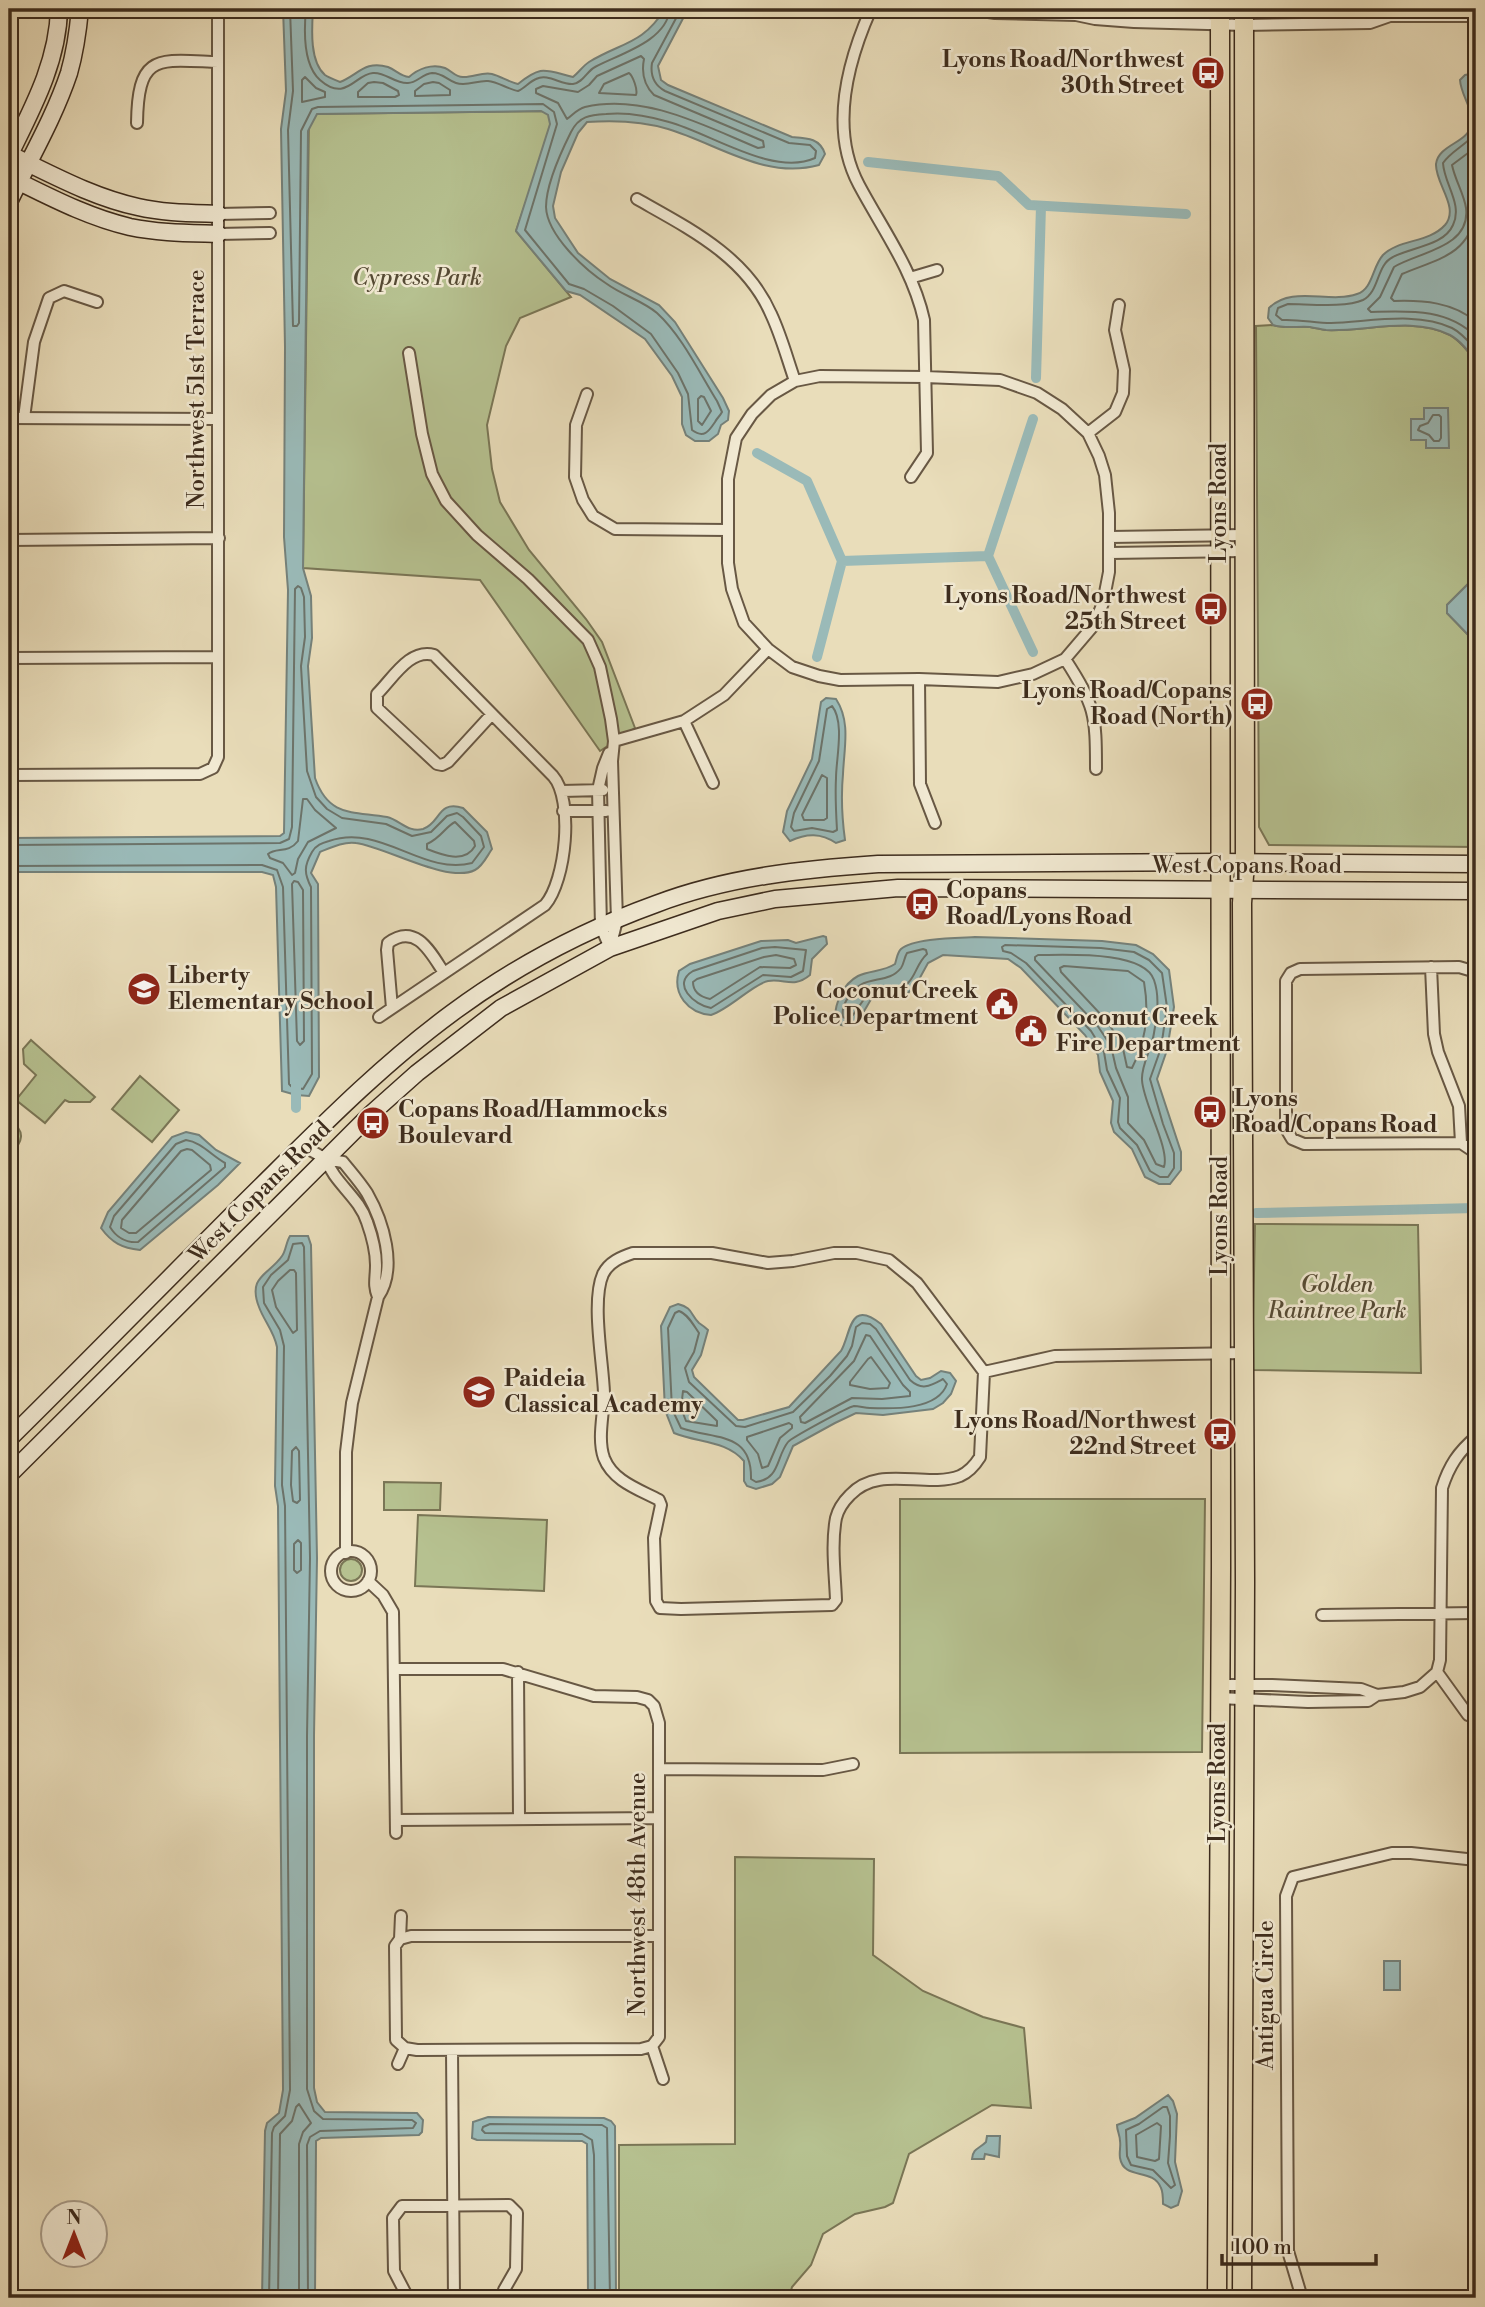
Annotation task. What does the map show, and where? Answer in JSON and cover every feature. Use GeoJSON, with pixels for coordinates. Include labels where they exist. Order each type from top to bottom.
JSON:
{"type":"FeatureCollection","features":[{"type":"Feature","properties":{"kind":"main road"},"geometry":{"type":"LineString","coordinates":[[59,9],[59,29],[49,67],[9,155],[84,190],[120,203],[156,211],[218,214]]}},
{"type":"Feature","properties":{"kind":"main road"},"geometry":{"type":"LineString","coordinates":[[9,202],[14,179],[28,163],[68,74],[77,37],[80,9]]}},
{"type":"Feature","properties":{"kind":"main road","name":"Lyons Road"},"geometry":{"type":"LineString","coordinates":[[1217,2298],[1221,1353],[1220,14]]}},
{"type":"Feature","properties":{"kind":"main road","name":"Lyons Road"},"geometry":{"type":"LineString","coordinates":[[1242,2298],[1245,1353],[1242,889],[1245,862],[1244,15]]}},
{"type":"Feature","properties":{"kind":"main road"},"geometry":{"type":"LineString","coordinates":[[14,179],[76,209],[112,222],[161,232],[218,234]]}},
{"type":"Feature","properties":{"kind":"main road","name":"West Copans Road"},"geometry":{"type":"LineString","coordinates":[[9,1439],[303,1146],[400,1055],[452,1013],[519,970],[600,927],[657,903],[738,880],[827,867],[898,863],[1476,864]]}},
{"type":"Feature","properties":{"kind":"main road","name":"West Copans Road"},"geometry":{"type":"LineString","coordinates":[[9,1475],[370,1114],[417,1073],[511,1003],[610,947],[718,911],[775,899],[832,892],[898,888],[1476,891]]}},
{"type":"Feature","properties":{"kind":"street","name":"Northwest 51st Terrace"},"geometry":{"type":"LineString","coordinates":[[9,775],[200,774],[213,768],[218,757],[218,9]]}},
{"type":"Feature","properties":{"kind":"street"},"geometry":{"type":"LineString","coordinates":[[411,9],[569,9]]}},
{"type":"Feature","properties":{"kind":"street"},"geometry":{"type":"LineString","coordinates":[[871,9],[850,60],[843,122],[847,152],[857,182],[911,278],[924,320],[927,453],[911,477]]}},
{"type":"Feature","properties":{"kind":"street"},"geometry":{"type":"LineString","coordinates":[[969,9],[995,13],[1076,15],[1108,20],[1220,14],[1370,23],[1390,16],[1476,16]]}},
{"type":"Feature","properties":{"kind":"street"},"geometry":{"type":"LineString","coordinates":[[1076,15],[1095,10],[1155,9]]}},
{"type":"Feature","properties":{"kind":"street"},"geometry":{"type":"LineString","coordinates":[[1194,9],[1220,14]]}},
{"type":"Feature","properties":{"kind":"street"},"geometry":{"type":"LineString","coordinates":[[136,123],[144,76],[154,64],[167,61],[218,62]]}},
{"type":"Feature","properties":{"kind":"street"},"geometry":{"type":"LineString","coordinates":[[637,199],[709,240],[748,276],[771,312],[795,381]]}},
{"type":"Feature","properties":{"kind":"street"},"geometry":{"type":"LineString","coordinates":[[218,214],[270,213]]}},
{"type":"Feature","properties":{"kind":"street"},"geometry":{"type":"LineString","coordinates":[[218,234],[270,233]]}},
{"type":"Feature","properties":{"kind":"street"},"geometry":{"type":"LineString","coordinates":[[911,278],[937,270]]}},
{"type":"Feature","properties":{"kind":"street"},"geometry":{"type":"LineString","coordinates":[[24,418],[34,342],[48,298],[64,291],[97,302]]}},
{"type":"Feature","properties":{"kind":"street"},"geometry":{"type":"LineString","coordinates":[[1088,433],[1115,412],[1123,393],[1124,370],[1115,330],[1119,305]]}},
{"type":"Feature","properties":{"kind":"street"},"geometry":{"type":"LineString","coordinates":[[409,353],[422,434],[432,474],[446,501],[477,535],[528,579],[588,640],[600,667],[614,741],[612,761],[617,920],[610,947]]}},
{"type":"Feature","properties":{"kind":"street"},"geometry":{"type":"LineString","coordinates":[[820,376],[925,377],[1000,380],[1037,393],[1062,409],[1088,433],[1105,475],[1110,537],[1103,603],[1094,625],[1065,659],[1033,674],[998,682],[840,680],[792,667],[768,649],[744,623],[732,589],[727,530],[728,479],[737,438],[752,414],[771,395],[795,381],[820,376]]}},
{"type":"Feature","properties":{"kind":"street"},"geometry":{"type":"LineString","coordinates":[[587,394],[576,425],[575,477],[583,500],[593,516],[615,529],[727,530]]}},
{"type":"Feature","properties":{"kind":"street"},"geometry":{"type":"LineString","coordinates":[[9,418],[217,419]]}},
{"type":"Feature","properties":{"kind":"street"},"geometry":{"type":"LineString","coordinates":[[1110,537],[1243,543]]}},
{"type":"Feature","properties":{"kind":"street"},"geometry":{"type":"LineString","coordinates":[[9,540],[219,538]]}},
{"type":"Feature","properties":{"kind":"street"},"geometry":{"type":"LineString","coordinates":[[1110,553],[1243,543]]}},
{"type":"Feature","properties":{"kind":"street"},"geometry":{"type":"LineString","coordinates":[[614,741],[684,721],[723,695],[768,649]]}},
{"type":"Feature","properties":{"kind":"street"},"geometry":{"type":"LineString","coordinates":[[379,1017],[545,905],[550,898],[564,859],[562,791],[559,783],[492,714],[434,655],[415,655],[377,694],[375,701],[377,708],[437,764],[442,765],[448,762],[492,714]]}},
{"type":"Feature","properties":{"kind":"street"},"geometry":{"type":"LineString","coordinates":[[9,658],[218,657]]}},
{"type":"Feature","properties":{"kind":"street"},"geometry":{"type":"LineString","coordinates":[[1065,659],[1092,705],[1096,724],[1096,769]]}},
{"type":"Feature","properties":{"kind":"street"},"geometry":{"type":"LineString","coordinates":[[919,679],[920,784],[934,823]]}},
{"type":"Feature","properties":{"kind":"street"},"geometry":{"type":"LineString","coordinates":[[684,721],[713,783]]}},
{"type":"Feature","properties":{"kind":"street"},"geometry":{"type":"LineString","coordinates":[[610,947],[600,927],[598,790],[614,741]]}},
{"type":"Feature","properties":{"kind":"street"},"geometry":{"type":"LineString","coordinates":[[562,791],[613,790]]}},
{"type":"Feature","properties":{"kind":"street"},"geometry":{"type":"LineString","coordinates":[[563,811],[613,811]]}},
{"type":"Feature","properties":{"kind":"street"},"geometry":{"type":"LineString","coordinates":[[392,1008],[387,950],[388,943],[396,937],[408,936],[419,940],[444,973]]}},
{"type":"Feature","properties":{"kind":"street"},"geometry":{"type":"LineString","coordinates":[[1431,967],[1434,1034],[1438,1052],[1459,1106],[1461,1143]]}},
{"type":"Feature","properties":{"kind":"street"},"geometry":{"type":"LineString","coordinates":[[1476,972],[1459,967],[1300,969],[1291,973],[1286,981],[1286,1129],[1292,1139],[1304,1144],[1461,1143],[1476,1153]]}},
{"type":"Feature","properties":{"kind":"street"},"geometry":{"type":"LineString","coordinates":[[303,1146],[326,1159],[343,1162],[366,1192],[383,1234],[386,1286],[378,1297],[352,1403],[346,1452],[346,1553]]}},
{"type":"Feature","properties":{"kind":"street"},"geometry":{"type":"LineString","coordinates":[[633,1253],[712,1253],[768,1262],[793,1261],[834,1253],[876,1255],[889,1260],[917,1283],[984,1372],[980,1457],[973,1468],[960,1476],[872,1481],[856,1489],[845,1500],[837,1515],[834,1535],[836,1600],[832,1605],[660,1608],[656,1601],[654,1538],[662,1505],[659,1500],[620,1479],[611,1471],[604,1457],[599,1295],[603,1273],[610,1264],[633,1253]]}},
{"type":"Feature","properties":{"kind":"street"},"geometry":{"type":"LineString","coordinates":[[984,1372],[1055,1356],[1245,1353]]}},
{"type":"Feature","properties":{"kind":"street"},"geometry":{"type":"LineString","coordinates":[[1219,1692],[1243,1692],[1308,1702],[1368,1701],[1377,1695],[1420,1687],[1437,1672],[1440,1660],[1442,1488],[1448,1466],[1476,1437]]}},
{"type":"Feature","properties":{"kind":"street"},"geometry":{"type":"LineString","coordinates":[[358,1553],[368,1561],[371,1573],[368,1581],[355,1591],[341,1589],[332,1579],[332,1565],[340,1555],[358,1553]]}},
{"type":"Feature","properties":{"kind":"street"},"geometry":{"type":"LineString","coordinates":[[368,1581],[383,1595],[393,1612],[396,1833]]}},
{"type":"Feature","properties":{"kind":"street"},"geometry":{"type":"LineString","coordinates":[[1322,1615],[1476,1612]]}},
{"type":"Feature","properties":{"kind":"street"},"geometry":{"type":"LineString","coordinates":[[395,1670],[503,1669],[518,1672],[519,1818]]}},
{"type":"Feature","properties":{"kind":"street","name":"Northwest 48th Avenue"},"geometry":{"type":"LineString","coordinates":[[518,1672],[580,1693],[637,1697],[648,1700],[654,1706],[659,1723],[659,2037],[652,2046],[663,2079]]}},
{"type":"Feature","properties":{"kind":"street"},"geometry":{"type":"LineString","coordinates":[[1437,1672],[1468,1715]]}},
{"type":"Feature","properties":{"kind":"street"},"geometry":{"type":"LineString","coordinates":[[659,1769],[823,1770],[853,1764]]}},
{"type":"Feature","properties":{"kind":"street"},"geometry":{"type":"LineString","coordinates":[[396,1820],[659,1818]]}},
{"type":"Feature","properties":{"kind":"street","name":"Antigua Circle"},"geometry":{"type":"LineString","coordinates":[[1302,2298],[1288,2251],[1286,1896],[1293,1877],[1392,1853],[1476,1860]]}},
{"type":"Feature","properties":{"kind":"street"},"geometry":{"type":"LineString","coordinates":[[401,1916],[400,1939],[395,1946],[396,2040],[405,2048],[641,2049],[652,2046]]}},
{"type":"Feature","properties":{"kind":"street"},"geometry":{"type":"LineString","coordinates":[[400,1939],[411,1936],[659,1936]]}},
{"type":"Feature","properties":{"kind":"street"},"geometry":{"type":"LineString","coordinates":[[398,2064],[405,2048]]}},
{"type":"Feature","properties":{"kind":"street"},"geometry":{"type":"LineString","coordinates":[[452,2050],[454,2298]]}},
{"type":"Feature","properties":{"kind":"street"},"geometry":{"type":"LineString","coordinates":[[406,2294],[394,2271],[393,2218],[402,2206],[509,2205],[517,2213],[516,2269],[504,2290]]}},
{"type":"Feature","properties":{"kind":"street"},"geometry":{"type":"LineString","coordinates":[[1475,2298],[1476,2293]]}},
{"type":"Feature","properties":{"kind":"green space","name":"Cypress Park"},"geometry":{"type":"Polygon","coordinates":[[[557,111],[516,231],[571,297],[520,318],[506,346],[487,425],[492,469],[500,502],[529,550],[602,642],[635,728],[600,751],[480,580],[303,568],[309,114],[557,111]]]}},
{"type":"Feature","properties":{"kind":"green space"},"geometry":{"type":"Polygon","coordinates":[[[1256,326],[1326,330],[1420,326],[1454,337],[1476,362],[1476,576],[1447,605],[1447,613],[1476,643],[1476,847],[1269,845],[1259,827],[1256,326]]]}},
{"type":"Feature","properties":{"kind":"green space"},"geometry":{"type":"Polygon","coordinates":[[[31,1040],[95,1097],[90,1102],[65,1100],[45,1123],[16,1100],[36,1075],[24,1064],[23,1049],[31,1040]]]}},
{"type":"Feature","properties":{"kind":"green space"},"geometry":{"type":"Polygon","coordinates":[[[140,1076],[179,1110],[152,1142],[112,1109],[140,1076]]]}},
{"type":"Feature","properties":{"kind":"green space"},"geometry":{"type":"Polygon","coordinates":[[[9,1120],[18,1128],[21,1137],[18,1145],[9,1154],[9,1120]]]}},
{"type":"Feature","properties":{"kind":"green space","name":"Golden Raintree Park"},"geometry":{"type":"Polygon","coordinates":[[[1255,1224],[1418,1225],[1421,1373],[1252,1370],[1255,1224]]]}},
{"type":"Feature","properties":{"kind":"green space"},"geometry":{"type":"Polygon","coordinates":[[[384,1482],[441,1483],[440,1510],[384,1510],[384,1482]]]}},
{"type":"Feature","properties":{"kind":"green space"},"geometry":{"type":"Polygon","coordinates":[[[900,1499],[1205,1499],[1202,1752],[900,1753],[900,1499]]]}},
{"type":"Feature","properties":{"kind":"green space"},"geometry":{"type":"Polygon","coordinates":[[[418,1515],[547,1520],[544,1591],[415,1586],[418,1515]]]}},
{"type":"Feature","properties":{"kind":"green space"},"geometry":{"type":"Polygon","coordinates":[[[347,1559],[355,1559],[362,1566],[362,1574],[355,1581],[347,1581],[340,1574],[340,1566],[347,1559]]]}},
{"type":"Feature","properties":{"kind":"green space"},"geometry":{"type":"Polygon","coordinates":[[[735,1857],[874,1859],[873,1955],[923,1991],[983,2017],[1024,2028],[1031,2108],[992,2105],[909,2154],[893,2203],[855,2214],[823,2234],[811,2265],[792,2287],[789,2298],[619,2298],[619,2145],[735,2144],[735,1857]]]}},
{"type":"Feature","properties":{"kind":"water"},"geometry":{"type":"Polygon","coordinates":[[[283,9],[313,9],[316,61],[325,75],[340,82],[367,67],[380,65],[409,77],[421,69],[435,66],[461,77],[492,74],[518,84],[533,74],[544,71],[573,77],[589,62],[640,36],[665,9],[688,9],[658,66],[661,80],[792,137],[812,140],[820,145],[825,154],[819,165],[780,168],[742,158],[687,135],[648,124],[587,122],[578,133],[561,172],[553,206],[555,218],[578,253],[610,279],[659,305],[675,322],[723,398],[729,411],[728,420],[709,441],[695,441],[686,435],[682,424],[682,397],[672,376],[645,339],[580,295],[566,291],[516,231],[550,124],[548,115],[541,111],[317,114],[308,131],[303,568],[311,596],[312,638],[308,666],[315,778],[321,791],[335,806],[353,813],[387,817],[408,828],[418,830],[429,826],[448,807],[463,808],[487,832],[492,849],[478,868],[463,873],[433,869],[356,843],[342,844],[320,852],[311,873],[318,884],[319,1077],[309,1096],[282,1091],[276,887],[273,875],[262,872],[9,872],[9,838],[280,836],[284,833],[288,590],[284,537],[285,347],[281,129],[286,91],[283,9]]]}},
{"type":"Feature","properties":{"kind":"water"},"geometry":{"type":"Polygon","coordinates":[[[1476,73],[1476,362],[1454,337],[1420,326],[1326,330],[1273,325],[1268,318],[1269,308],[1278,301],[1300,296],[1346,297],[1357,294],[1369,283],[1383,255],[1397,246],[1431,235],[1445,225],[1450,211],[1436,164],[1442,152],[1464,136],[1471,126],[1471,114],[1460,80],[1465,75],[1476,73]]]}},
{"type":"Feature","properties":{"kind":"water"},"geometry":{"type":"Polygon","coordinates":[[[1424,408],[1448,408],[1449,448],[1426,448],[1426,440],[1411,440],[1411,419],[1424,419],[1424,408]]]}},
{"type":"Feature","properties":{"kind":"water"},"geometry":{"type":"Polygon","coordinates":[[[1476,576],[1476,643],[1447,613],[1447,605],[1476,576]]]}},
{"type":"Feature","properties":{"kind":"water"},"geometry":{"type":"Polygon","coordinates":[[[826,698],[836,699],[844,717],[842,798],[845,840],[836,843],[814,835],[790,841],[783,832],[787,811],[812,759],[821,702],[826,698]]]}},
{"type":"Feature","properties":{"kind":"water"},"geometry":{"type":"Polygon","coordinates":[[[826,937],[827,944],[812,959],[810,975],[804,979],[762,983],[711,1015],[695,1011],[680,995],[677,979],[679,971],[690,964],[761,941],[788,940],[796,943],[826,937]]]}},
{"type":"Feature","properties":{"kind":"water"},"geometry":{"type":"Polygon","coordinates":[[[975,937],[1102,941],[1136,945],[1153,954],[1169,970],[1174,1007],[1167,1050],[1157,1079],[1181,1152],[1181,1170],[1170,1184],[1159,1184],[1145,1177],[1132,1149],[1114,1132],[1111,1123],[1113,1101],[1100,1072],[1098,1055],[1085,1035],[1021,968],[1008,959],[943,955],[928,963],[916,985],[908,993],[872,998],[860,1017],[847,1025],[841,1025],[835,1018],[838,1000],[848,984],[858,976],[895,964],[898,954],[907,945],[936,939],[975,937]]]}},
{"type":"Feature","properties":{"kind":"water"},"geometry":{"type":"Polygon","coordinates":[[[186,1132],[199,1135],[216,1150],[240,1163],[218,1185],[140,1250],[118,1244],[101,1228],[108,1212],[172,1137],[186,1132]]]}},
{"type":"Feature","properties":{"kind":"water"},"geometry":{"type":"Polygon","coordinates":[[[290,1236],[308,1236],[311,1245],[317,1558],[314,2088],[317,2102],[325,2112],[417,2113],[423,2120],[422,2132],[419,2135],[321,2138],[316,2141],[315,2298],[262,2298],[265,2131],[267,2123],[279,2113],[283,2090],[278,1506],[275,1486],[277,1347],[259,1307],[256,1289],[261,1277],[282,1256],[290,1236]]]}},
{"type":"Feature","properties":{"kind":"water"},"geometry":{"type":"Polygon","coordinates":[[[678,1304],[689,1309],[708,1330],[701,1355],[692,1370],[694,1377],[738,1420],[789,1407],[841,1351],[853,1321],[863,1315],[881,1324],[921,1380],[941,1371],[950,1373],[956,1381],[951,1394],[933,1409],[883,1415],[856,1413],[835,1423],[793,1446],[780,1477],[772,1484],[756,1489],[747,1486],[744,1481],[744,1461],[737,1454],[720,1446],[674,1433],[665,1410],[661,1326],[670,1307],[678,1304]]]}},
{"type":"Feature","properties":{"kind":"water"},"geometry":{"type":"Polygon","coordinates":[[[1384,1961],[1400,1961],[1400,1990],[1384,1990],[1384,1961]]]}},
{"type":"Feature","properties":{"kind":"water"},"geometry":{"type":"Polygon","coordinates":[[[1168,2095],[1177,2114],[1175,2162],[1182,2191],[1178,2205],[1171,2208],[1163,2204],[1162,2191],[1157,2182],[1123,2165],[1117,2125],[1135,2118],[1168,2095]]]}},
{"type":"Feature","properties":{"kind":"water"},"geometry":{"type":"Polygon","coordinates":[[[488,2117],[604,2118],[615,2126],[616,2298],[588,2298],[587,2144],[582,2141],[472,2138],[473,2122],[488,2117]]]}},
{"type":"Feature","properties":{"kind":"water"},"geometry":{"type":"Polygon","coordinates":[[[987,2136],[1000,2136],[999,2157],[985,2154],[984,2159],[972,2159],[975,2151],[986,2142],[987,2136]]]}},
{"type":"Feature","properties":{"kind":"waterway"},"geometry":{"type":"LineString","coordinates":[[868,162],[998,176],[1029,205],[1186,214]]}},
{"type":"Feature","properties":{"kind":"waterway"},"geometry":{"type":"LineString","coordinates":[[1036,378],[1041,206]]}},
{"type":"Feature","properties":{"kind":"waterway"},"geometry":{"type":"LineString","coordinates":[[988,556],[1033,419]]}},
{"type":"Feature","properties":{"kind":"waterway"},"geometry":{"type":"LineString","coordinates":[[757,453],[807,481],[842,561],[988,556],[1033,652]]}},
{"type":"Feature","properties":{"kind":"waterway"},"geometry":{"type":"LineString","coordinates":[[817,657],[842,561]]}},
{"type":"Feature","properties":{"kind":"waterway"},"geometry":{"type":"LineString","coordinates":[[296,1083],[296,1108]]}},
{"type":"Feature","properties":{"kind":"waterway"},"geometry":{"type":"LineString","coordinates":[[1256,1213],[1476,1208]]}},
{"type":"Feature","properties":{"kind":"place","name":"Lyons Road/Northwest 30th Street"},"geometry":{"type":"Point","coordinates":[1208,73]}},
{"type":"Feature","properties":{"kind":"place","name":"Lyons Road/Northwest 25th Street"},"geometry":{"type":"Point","coordinates":[1211,609]}},
{"type":"Feature","properties":{"kind":"place","name":"Lyons Road/Copans Road (North)"},"geometry":{"type":"Point","coordinates":[1257,704]}},
{"type":"Feature","properties":{"kind":"place","name":"Copans Road/Lyons Road"},"geometry":{"type":"Point","coordinates":[922,904]}},
{"type":"Feature","properties":{"kind":"place","name":"Liberty Elementary School"},"geometry":{"type":"Point","coordinates":[144,989]}},
{"type":"Feature","properties":{"kind":"place","name":"Coconut Creek Police Department"},"geometry":{"type":"Point","coordinates":[1002,1004]}},
{"type":"Feature","properties":{"kind":"place","name":"Coconut Creek Fire Department"},"geometry":{"type":"Point","coordinates":[1031,1031]}},
{"type":"Feature","properties":{"kind":"place","name":"Lyons Road/Copans Road"},"geometry":{"type":"Point","coordinates":[1210,1112]}},
{"type":"Feature","properties":{"kind":"place","name":"Copans Road/Hammocks Boulevard"},"geometry":{"type":"Point","coordinates":[373,1123]}},
{"type":"Feature","properties":{"kind":"place","name":"Paideia Classical Academy"},"geometry":{"type":"Point","coordinates":[479,1392]}},
{"type":"Feature","properties":{"kind":"place","name":"Lyons Road/Northwest 22nd Street"},"geometry":{"type":"Point","coordinates":[1220,1434]}}]}
